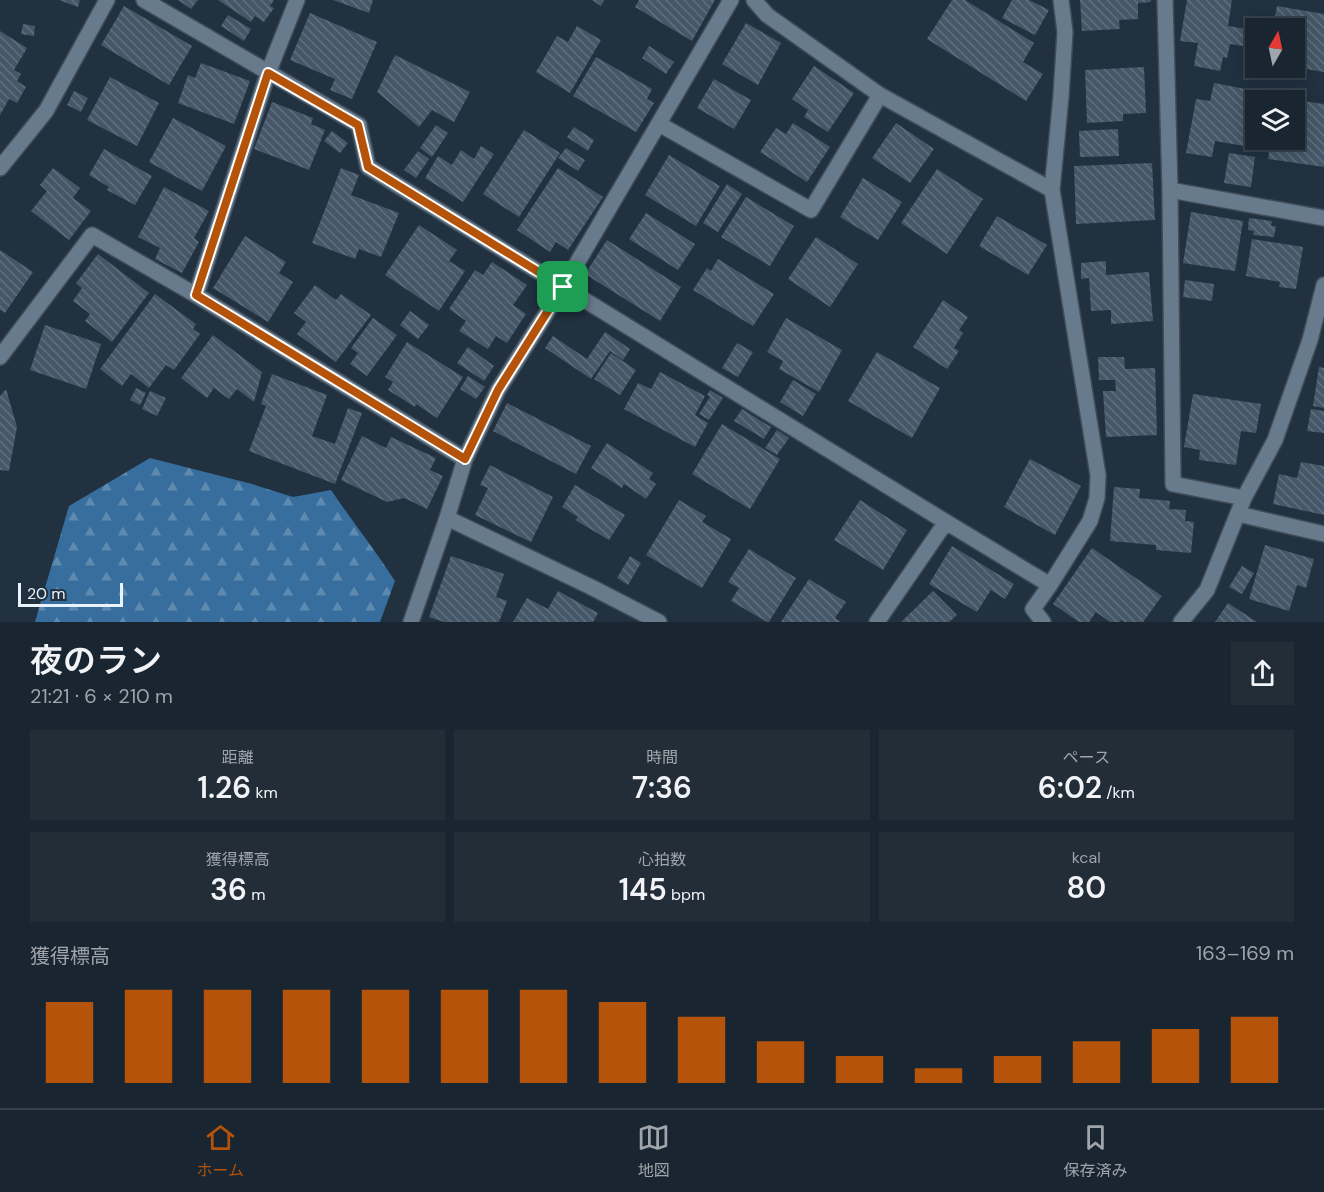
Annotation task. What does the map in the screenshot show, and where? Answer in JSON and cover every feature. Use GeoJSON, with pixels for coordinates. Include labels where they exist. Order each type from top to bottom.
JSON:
{"type":"FeatureCollection","features":[{"type":"Feature","properties":{"kind":"street"},"geometry":{"type":"LineString","coordinates":[[0,168],[46,111],[107,0]]}},
{"type":"Feature","properties":{"kind":"street"},"geometry":{"type":"LineString","coordinates":[[144,0],[358,125],[368,167],[1050,585]]}},
{"type":"Feature","properties":{"kind":"street"},"geometry":{"type":"LineString","coordinates":[[196,295],[268,73],[297,0]]}},
{"type":"Feature","properties":{"kind":"street"},"geometry":{"type":"LineString","coordinates":[[411,622],[465,459],[498,390],[563,287],[731,0]]}},
{"type":"Feature","properties":{"kind":"street"},"geometry":{"type":"LineString","coordinates":[[753,0],[768,15],[880,95],[1052,190]]}},
{"type":"Feature","properties":{"kind":"street"},"geometry":{"type":"LineString","coordinates":[[1043,622],[1033,609],[1090,521],[1097,498],[1098,475],[1052,190],[1065,32],[1061,0]]}},
{"type":"Feature","properties":{"kind":"street"},"geometry":{"type":"LineString","coordinates":[[1165,0],[1170,190],[1173,484],[1244,498]]}},
{"type":"Feature","properties":{"kind":"street"},"geometry":{"type":"LineString","coordinates":[[659,123],[811,210],[880,95]]}},
{"type":"Feature","properties":{"kind":"street"},"geometry":{"type":"LineString","coordinates":[[1170,190],[1324,218]]}},
{"type":"Feature","properties":{"kind":"street"},"geometry":{"type":"LineString","coordinates":[[0,357],[92,235],[196,295],[465,459]]}},
{"type":"Feature","properties":{"kind":"street"},"geometry":{"type":"LineString","coordinates":[[1181,622],[1207,590],[1244,498],[1275,440],[1310,340],[1324,285]]}},
{"type":"Feature","properties":{"kind":"street"},"geometry":{"type":"LineString","coordinates":[[1238,514],[1324,534]]}},
{"type":"Feature","properties":{"kind":"street"},"geometry":{"type":"LineString","coordinates":[[447,518],[659,622]]}},
{"type":"Feature","properties":{"kind":"street"},"geometry":{"type":"LineString","coordinates":[[877,622],[946,522]]}},
{"type":"Feature","properties":{"kind":"green space"},"geometry":{"type":"Polygon","coordinates":[[[150,458],[293,497],[331,490],[395,581],[380,622],[35,622],[69,506],[150,458]]]}},
{"type":"Feature","properties":{"kind":"building"},"geometry":{"type":"Polygon","coordinates":[[[59,0],[80,0],[78,7],[59,0]]]}},
{"type":"Feature","properties":{"kind":"building"},"geometry":{"type":"Polygon","coordinates":[[[178,0],[198,0],[191,9],[178,0]]]}},
{"type":"Feature","properties":{"kind":"building"},"geometry":{"type":"Polygon","coordinates":[[[218,0],[274,0],[270,6],[274,8],[264,22],[255,16],[251,22],[218,0]]]}},
{"type":"Feature","properties":{"kind":"building"},"geometry":{"type":"Polygon","coordinates":[[[333,0],[373,0],[369,13],[333,0]]]}},
{"type":"Feature","properties":{"kind":"building"},"geometry":{"type":"Polygon","coordinates":[[[592,0],[604,0],[601,6],[592,0]]]}},
{"type":"Feature","properties":{"kind":"building"},"geometry":{"type":"Polygon","coordinates":[[[639,0],[715,0],[692,41],[635,7],[639,0]]]}},
{"type":"Feature","properties":{"kind":"building"},"geometry":{"type":"Polygon","coordinates":[[[952,0],[965,0],[1034,43],[1023,62],[1043,74],[1026,101],[927,39],[952,0]]]}},
{"type":"Feature","properties":{"kind":"building"},"geometry":{"type":"Polygon","coordinates":[[[1012,0],[1029,0],[1049,10],[1035,35],[1002,18],[1012,0]]]}},
{"type":"Feature","properties":{"kind":"building"},"geometry":{"type":"Polygon","coordinates":[[[1080,0],[1151,0],[1151,2],[1138,3],[1138,19],[1119,20],[1120,29],[1082,31],[1080,0]]]}},
{"type":"Feature","properties":{"kind":"building"},"geometry":{"type":"Polygon","coordinates":[[[1187,0],[1232,0],[1228,26],[1245,29],[1245,35],[1243,46],[1230,44],[1227,58],[1223,57],[1220,71],[1194,66],[1198,43],[1180,41],[1187,0]]]}},
{"type":"Feature","properties":{"kind":"building"},"geometry":{"type":"Polygon","coordinates":[[[124,6],[192,46],[169,85],[101,45],[124,6]]]}},
{"type":"Feature","properties":{"kind":"building"},"geometry":{"type":"Polygon","coordinates":[[[1277,6],[1324,14],[1324,72],[1305,69],[1305,18],[1275,18],[1277,6]]]}},
{"type":"Feature","properties":{"kind":"building"},"geometry":{"type":"Polygon","coordinates":[[[310,13],[377,42],[352,99],[330,90],[335,79],[290,60],[310,13]]]}},
{"type":"Feature","properties":{"kind":"building"},"geometry":{"type":"Polygon","coordinates":[[[228,15],[251,29],[244,41],[221,26],[228,15]]]}},
{"type":"Feature","properties":{"kind":"building"},"geometry":{"type":"Polygon","coordinates":[[[746,23],[781,43],[758,85],[722,64],[746,23]]]}},
{"type":"Feature","properties":{"kind":"building"},"geometry":{"type":"Polygon","coordinates":[[[23,24],[35,26],[34,36],[21,34],[23,24]]]}},
{"type":"Feature","properties":{"kind":"building"},"geometry":{"type":"Polygon","coordinates":[[[577,26],[601,40],[570,93],[536,72],[557,36],[568,42],[577,26]]]}},
{"type":"Feature","properties":{"kind":"building"},"geometry":{"type":"Polygon","coordinates":[[[0,31],[27,48],[14,70],[21,74],[17,81],[26,87],[17,103],[9,99],[0,115],[0,31]]]}},
{"type":"Feature","properties":{"kind":"building"},"geometry":{"type":"Polygon","coordinates":[[[649,46],[674,62],[666,74],[642,58],[649,46]]]}},
{"type":"Feature","properties":{"kind":"building"},"geometry":{"type":"Polygon","coordinates":[[[395,55],[470,92],[454,122],[432,110],[419,127],[377,92],[395,55]]]}},
{"type":"Feature","properties":{"kind":"building"},"geometry":{"type":"Polygon","coordinates":[[[596,57],[652,89],[647,99],[654,103],[636,132],[573,96],[596,57]]]}},
{"type":"Feature","properties":{"kind":"building"},"geometry":{"type":"Polygon","coordinates":[[[201,63],[250,81],[234,124],[178,103],[188,75],[195,78],[201,63]]]}},
{"type":"Feature","properties":{"kind":"building"},"geometry":{"type":"Polygon","coordinates":[[[814,66],[854,93],[828,132],[804,117],[808,110],[792,99],[814,66]]]}},
{"type":"Feature","properties":{"kind":"building"},"geometry":{"type":"Polygon","coordinates":[[[1144,67],[1146,113],[1123,114],[1123,121],[1087,123],[1085,70],[1144,67]]]}},
{"type":"Feature","properties":{"kind":"building"},"geometry":{"type":"Polygon","coordinates":[[[110,77],[159,103],[137,146],[87,120],[110,77]]]}},
{"type":"Feature","properties":{"kind":"building"},"geometry":{"type":"Polygon","coordinates":[[[714,79],[751,100],[734,129],[697,108],[714,79]]]}},
{"type":"Feature","properties":{"kind":"building"},"geometry":{"type":"Polygon","coordinates":[[[1214,83],[1250,90],[1245,90],[1245,146],[1215,141],[1212,157],[1186,153],[1196,99],[1210,101],[1214,83]]]}},
{"type":"Feature","properties":{"kind":"building"},"geometry":{"type":"Polygon","coordinates":[[[74,91],[88,98],[81,112],[67,105],[74,91]]]}},
{"type":"Feature","properties":{"kind":"building"},"geometry":{"type":"Polygon","coordinates":[[[1305,101],[1324,104],[1324,167],[1268,159],[1269,150],[1305,150],[1305,101]]]}},
{"type":"Feature","properties":{"kind":"building"},"geometry":{"type":"Polygon","coordinates":[[[272,102],[313,118],[311,124],[325,130],[309,170],[254,149],[272,102]]]}},
{"type":"Feature","properties":{"kind":"building"},"geometry":{"type":"Polygon","coordinates":[[[173,118],[226,146],[202,191],[149,162],[173,118]]]}},
{"type":"Feature","properties":{"kind":"building"},"geometry":{"type":"Polygon","coordinates":[[[793,123],[830,147],[807,182],[760,152],[776,128],[786,134],[793,123]]]}},
{"type":"Feature","properties":{"kind":"building"},"geometry":{"type":"Polygon","coordinates":[[[896,123],[934,149],[910,183],[872,158],[896,123]]]}},
{"type":"Feature","properties":{"kind":"building"},"geometry":{"type":"Polygon","coordinates":[[[436,125],[448,133],[432,157],[420,148],[436,125]]]}},
{"type":"Feature","properties":{"kind":"building"},"geometry":{"type":"Polygon","coordinates":[[[574,127],[594,140],[588,151],[567,137],[574,127]]]}},
{"type":"Feature","properties":{"kind":"building"},"geometry":{"type":"Polygon","coordinates":[[[1118,129],[1119,156],[1080,157],[1079,131],[1118,129]]]}},
{"type":"Feature","properties":{"kind":"building"},"geometry":{"type":"Polygon","coordinates":[[[524,130],[560,153],[519,217],[483,194],[524,130]]]}},
{"type":"Feature","properties":{"kind":"building"},"geometry":{"type":"Polygon","coordinates":[[[332,131],[348,143],[340,153],[324,141],[332,131]]]}},
{"type":"Feature","properties":{"kind":"building"},"geometry":{"type":"Polygon","coordinates":[[[481,146],[494,154],[463,202],[425,178],[438,156],[452,165],[461,150],[474,159],[481,146]]]}},
{"type":"Feature","properties":{"kind":"building"},"geometry":{"type":"Polygon","coordinates":[[[566,148],[585,160],[578,171],[558,158],[566,148]]]}},
{"type":"Feature","properties":{"kind":"building"},"geometry":{"type":"Polygon","coordinates":[[[104,149],[152,176],[135,205],[107,190],[109,187],[89,175],[104,149]]]}},
{"type":"Feature","properties":{"kind":"building"},"geometry":{"type":"Polygon","coordinates":[[[418,151],[429,159],[416,178],[404,170],[418,151]]]}},
{"type":"Feature","properties":{"kind":"building"},"geometry":{"type":"Polygon","coordinates":[[[1229,153],[1255,157],[1251,187],[1224,183],[1229,153]]]}},
{"type":"Feature","properties":{"kind":"building"},"geometry":{"type":"Polygon","coordinates":[[[669,155],[720,186],[696,226],[645,195],[669,155]]]}},
{"type":"Feature","properties":{"kind":"building"},"geometry":{"type":"Polygon","coordinates":[[[1152,163],[1155,220],[1076,224],[1074,166],[1152,163]]]}},
{"type":"Feature","properties":{"kind":"building"},"geometry":{"type":"Polygon","coordinates":[[[53,168],[80,188],[73,198],[91,211],[69,240],[31,211],[47,191],[40,185],[53,168]]]}},
{"type":"Feature","properties":{"kind":"building"},"geometry":{"type":"Polygon","coordinates":[[[341,168],[359,175],[351,195],[399,213],[381,257],[359,249],[355,259],[312,243],[341,168]]]}},
{"type":"Feature","properties":{"kind":"building"},"geometry":{"type":"Polygon","coordinates":[[[558,168],[603,197],[568,250],[556,242],[550,252],[517,230],[558,168]]]}},
{"type":"Feature","properties":{"kind":"building"},"geometry":{"type":"Polygon","coordinates":[[[937,169],[983,199],[947,254],[901,223],[937,169]]]}},
{"type":"Feature","properties":{"kind":"building"},"geometry":{"type":"Polygon","coordinates":[[[863,178],[902,202],[878,240],[840,217],[863,178]]]}},
{"type":"Feature","properties":{"kind":"building"},"geometry":{"type":"Polygon","coordinates":[[[727,184],[742,194],[718,232],[703,223],[727,184]]]}},
{"type":"Feature","properties":{"kind":"building"},"geometry":{"type":"Polygon","coordinates":[[[164,187],[209,211],[194,238],[199,242],[182,273],[155,259],[160,248],[138,237],[164,187]]]}},
{"type":"Feature","properties":{"kind":"building"},"geometry":{"type":"Polygon","coordinates":[[[746,197],[794,226],[770,266],[721,237],[746,197]]]}},
{"type":"Feature","properties":{"kind":"building"},"geometry":{"type":"Polygon","coordinates":[[[1191,212],[1243,221],[1235,271],[1183,263],[1191,212]]]}},
{"type":"Feature","properties":{"kind":"building"},"geometry":{"type":"Polygon","coordinates":[[[646,213],[695,244],[678,270],[629,239],[646,213]]]}},
{"type":"Feature","properties":{"kind":"building"},"geometry":{"type":"Polygon","coordinates":[[[997,216],[1047,245],[1028,275],[979,246],[997,216]]]}},
{"type":"Feature","properties":{"kind":"building"},"geometry":{"type":"Polygon","coordinates":[[[1249,218],[1272,221],[1271,226],[1276,226],[1274,237],[1253,235],[1254,231],[1248,230],[1249,218]]]}},
{"type":"Feature","properties":{"kind":"building"},"geometry":{"type":"Polygon","coordinates":[[[419,225],[457,250],[449,261],[465,271],[439,311],[385,275],[419,225]]]}},
{"type":"Feature","properties":{"kind":"building"},"geometry":{"type":"Polygon","coordinates":[[[245,236],[286,262],[279,273],[293,282],[268,322],[213,288],[245,236]]]}},
{"type":"Feature","properties":{"kind":"building"},"geometry":{"type":"Polygon","coordinates":[[[816,237],[858,264],[830,307],[788,279],[816,237]]]}},
{"type":"Feature","properties":{"kind":"building"},"geometry":{"type":"Polygon","coordinates":[[[1252,239],[1303,247],[1296,289],[1279,287],[1280,282],[1246,276],[1252,239]]]}},
{"type":"Feature","properties":{"kind":"building"},"geometry":{"type":"Polygon","coordinates":[[[607,240],[681,287],[660,321],[585,274],[607,240]]]}},
{"type":"Feature","properties":{"kind":"building"},"geometry":{"type":"Polygon","coordinates":[[[0,250],[33,272],[5,313],[0,310],[0,250]]]}},
{"type":"Feature","properties":{"kind":"building"},"geometry":{"type":"Polygon","coordinates":[[[98,254],[149,293],[112,342],[85,321],[90,314],[73,301],[82,288],[76,283],[98,254]]]}},
{"type":"Feature","properties":{"kind":"building"},"geometry":{"type":"Polygon","coordinates":[[[718,259],[774,294],[753,326],[693,290],[707,268],[711,271],[718,259]]]}},
{"type":"Feature","properties":{"kind":"building"},"geometry":{"type":"Polygon","coordinates":[[[1106,261],[1106,275],[1149,272],[1153,321],[1111,324],[1111,310],[1091,311],[1089,278],[1081,279],[1081,263],[1106,261]]]}},
{"type":"Feature","properties":{"kind":"building"},"geometry":{"type":"Polygon","coordinates":[[[492,262],[527,285],[513,305],[526,314],[507,343],[496,336],[488,349],[459,331],[466,321],[449,309],[475,270],[483,275],[492,262]]]}},
{"type":"Feature","properties":{"kind":"building"},"geometry":{"type":"Polygon","coordinates":[[[1185,280],[1214,284],[1212,301],[1183,297],[1185,280]]]}},
{"type":"Feature","properties":{"kind":"building"},"geometry":{"type":"Polygon","coordinates":[[[315,285],[336,300],[341,294],[371,315],[336,362],[297,334],[306,322],[294,313],[315,285]]]}},
{"type":"Feature","properties":{"kind":"building"},"geometry":{"type":"Polygon","coordinates":[[[155,294],[196,324],[193,329],[200,334],[174,370],[166,365],[149,388],[131,374],[122,386],[100,369],[155,294]]]}},
{"type":"Feature","properties":{"kind":"building"},"geometry":{"type":"Polygon","coordinates":[[[943,300],[968,317],[959,330],[963,333],[954,348],[959,351],[947,369],[913,347],[943,300]]]}},
{"type":"Feature","properties":{"kind":"building"},"geometry":{"type":"Polygon","coordinates":[[[410,311],[429,325],[418,339],[400,325],[410,311]]]}},
{"type":"Feature","properties":{"kind":"building"},"geometry":{"type":"Polygon","coordinates":[[[373,318],[397,335],[367,376],[350,364],[358,353],[351,348],[373,318]]]}},
{"type":"Feature","properties":{"kind":"building"},"geometry":{"type":"Polygon","coordinates":[[[786,318],[842,350],[819,392],[779,369],[783,361],[767,352],[786,318]]]}},
{"type":"Feature","properties":{"kind":"building"},"geometry":{"type":"Polygon","coordinates":[[[45,325],[101,344],[86,389],[30,370],[45,325]]]}},
{"type":"Feature","properties":{"kind":"building"},"geometry":{"type":"Polygon","coordinates":[[[605,332],[630,349],[623,360],[610,351],[591,379],[545,348],[553,336],[587,359],[605,332]]]}},
{"type":"Feature","properties":{"kind":"building"},"geometry":{"type":"Polygon","coordinates":[[[213,335],[262,372],[254,402],[237,389],[229,399],[214,388],[207,398],[181,378],[213,335]]]}},
{"type":"Feature","properties":{"kind":"building"},"geometry":{"type":"Polygon","coordinates":[[[407,342],[463,377],[437,418],[388,390],[393,382],[385,377],[407,342]]]}},
{"type":"Feature","properties":{"kind":"building"},"geometry":{"type":"Polygon","coordinates":[[[737,343],[753,352],[738,377],[722,368],[737,343]]]}},
{"type":"Feature","properties":{"kind":"building"},"geometry":{"type":"Polygon","coordinates":[[[468,347],[494,366],[484,381],[457,363],[468,347]]]}},
{"type":"Feature","properties":{"kind":"building"},"geometry":{"type":"Polygon","coordinates":[[[877,352],[940,388],[912,438],[848,401],[877,352]]]}},
{"type":"Feature","properties":{"kind":"building"},"geometry":{"type":"Polygon","coordinates":[[[611,353],[636,370],[620,395],[594,379],[611,353]]]}},
{"type":"Feature","properties":{"kind":"building"},"geometry":{"type":"Polygon","coordinates":[[[1098,357],[1124,357],[1125,369],[1155,368],[1157,435],[1106,437],[1103,391],[1116,391],[1115,380],[1099,380],[1098,357]]]}},
{"type":"Feature","properties":{"kind":"building"},"geometry":{"type":"Polygon","coordinates":[[[1319,367],[1324,368],[1324,408],[1313,406],[1319,367]]]}},
{"type":"Feature","properties":{"kind":"building"},"geometry":{"type":"Polygon","coordinates":[[[660,372],[705,396],[695,415],[708,423],[695,447],[624,409],[638,383],[651,389],[660,372]]]}},
{"type":"Feature","properties":{"kind":"building"},"geometry":{"type":"Polygon","coordinates":[[[272,374],[327,395],[312,436],[335,444],[348,408],[362,413],[335,484],[249,451],[266,406],[261,404],[272,374]]]}},
{"type":"Feature","properties":{"kind":"building"},"geometry":{"type":"Polygon","coordinates":[[[468,376],[485,387],[476,399],[460,389],[468,376]]]}},
{"type":"Feature","properties":{"kind":"building"},"geometry":{"type":"Polygon","coordinates":[[[793,380],[816,394],[803,416],[780,402],[793,380]]]}},
{"type":"Feature","properties":{"kind":"building"},"geometry":{"type":"Polygon","coordinates":[[[136,388],[146,393],[140,405],[130,400],[136,388]]]}},
{"type":"Feature","properties":{"kind":"building"},"geometry":{"type":"Polygon","coordinates":[[[6,389],[17,427],[9,471],[0,470],[0,396],[6,389]]]}},
{"type":"Feature","properties":{"kind":"building"},"geometry":{"type":"Polygon","coordinates":[[[710,390],[723,398],[709,420],[699,414],[710,397],[707,395],[710,390]]]}},
{"type":"Feature","properties":{"kind":"building"},"geometry":{"type":"Polygon","coordinates":[[[150,391],[166,398],[157,416],[142,409],[150,391]]]}},
{"type":"Feature","properties":{"kind":"building"},"geometry":{"type":"Polygon","coordinates":[[[1193,394],[1261,404],[1256,433],[1241,431],[1236,465],[1199,460],[1200,450],[1184,447],[1193,394]]]}},
{"type":"Feature","properties":{"kind":"building"},"geometry":{"type":"Polygon","coordinates":[[[507,403],[591,446],[576,474],[493,431],[507,403]]]}},
{"type":"Feature","properties":{"kind":"building"},"geometry":{"type":"Polygon","coordinates":[[[742,409],[771,427],[764,439],[734,421],[742,409]]]}},
{"type":"Feature","properties":{"kind":"building"},"geometry":{"type":"Polygon","coordinates":[[[1311,409],[1324,411],[1324,433],[1307,431],[1311,409]]]}},
{"type":"Feature","properties":{"kind":"building"},"geometry":{"type":"Polygon","coordinates":[[[722,424],[780,459],[750,509],[692,474],[722,424]]]}},
{"type":"Feature","properties":{"kind":"building"},"geometry":{"type":"Polygon","coordinates":[[[777,430],[789,438],[777,455],[765,448],[777,430]]]}},
{"type":"Feature","properties":{"kind":"building"},"geometry":{"type":"Polygon","coordinates":[[[362,436],[386,448],[391,437],[436,458],[430,470],[443,476],[427,509],[404,498],[387,502],[341,480],[362,436]]]}},
{"type":"Feature","properties":{"kind":"building"},"geometry":{"type":"Polygon","coordinates":[[[607,443],[653,473],[649,479],[656,484],[646,499],[624,484],[622,488],[591,468],[607,443]]]}},
{"type":"Feature","properties":{"kind":"building"},"geometry":{"type":"Polygon","coordinates":[[[1030,459],[1081,486],[1055,535],[1004,507],[1030,459]]]}},
{"type":"Feature","properties":{"kind":"building"},"geometry":{"type":"Polygon","coordinates":[[[1301,462],[1324,466],[1324,515],[1273,504],[1279,474],[1297,478],[1301,462]]]}},
{"type":"Feature","properties":{"kind":"building"},"geometry":{"type":"Polygon","coordinates":[[[490,465],[553,497],[531,542],[475,515],[488,488],[480,485],[490,465]]]}},
{"type":"Feature","properties":{"kind":"building"},"geometry":{"type":"Polygon","coordinates":[[[575,485],[625,515],[609,540],[575,520],[578,517],[562,507],[575,485]]]}},
{"type":"Feature","properties":{"kind":"building"},"geometry":{"type":"Polygon","coordinates":[[[1114,487],[1140,489],[1139,498],[1170,501],[1169,509],[1186,510],[1185,521],[1194,522],[1191,553],[1156,550],[1156,545],[1110,541],[1114,487]]]}},
{"type":"Feature","properties":{"kind":"building"},"geometry":{"type":"Polygon","coordinates":[[[679,500],[706,516],[702,522],[731,539],[702,588],[646,555],[679,500]]]}},
{"type":"Feature","properties":{"kind":"building"},"geometry":{"type":"Polygon","coordinates":[[[860,500],[907,530],[883,570],[834,540],[860,500]]]}},
{"type":"Feature","properties":{"kind":"building"},"geometry":{"type":"Polygon","coordinates":[[[1265,545],[1314,559],[1306,588],[1297,585],[1289,611],[1249,599],[1265,545]]]}},
{"type":"Feature","properties":{"kind":"building"},"geometry":{"type":"Polygon","coordinates":[[[952,546],[1014,584],[1005,599],[991,590],[977,612],[929,584],[952,546]]]}},
{"type":"Feature","properties":{"kind":"building"},"geometry":{"type":"Polygon","coordinates":[[[1092,548],[1162,596],[1143,622],[1121,620],[1110,622],[1096,612],[1089,622],[1079,622],[1053,604],[1092,548]]]}},
{"type":"Feature","properties":{"kind":"building"},"geometry":{"type":"Polygon","coordinates":[[[749,549],[796,578],[769,622],[731,601],[739,588],[728,582],[749,549]]]}},
{"type":"Feature","properties":{"kind":"building"},"geometry":{"type":"Polygon","coordinates":[[[451,556],[504,574],[496,597],[507,601],[499,622],[444,622],[429,617],[451,556]]]}},
{"type":"Feature","properties":{"kind":"building"},"geometry":{"type":"Polygon","coordinates":[[[630,556],[641,563],[628,585],[617,578],[630,556]]]}},
{"type":"Feature","properties":{"kind":"building"},"geometry":{"type":"Polygon","coordinates":[[[1242,566],[1254,573],[1242,594],[1229,587],[1242,566]]]}},
{"type":"Feature","properties":{"kind":"building"},"geometry":{"type":"Polygon","coordinates":[[[809,579],[846,602],[835,618],[841,622],[781,622],[809,579]]]}},
{"type":"Feature","properties":{"kind":"building"},"geometry":{"type":"Polygon","coordinates":[[[558,591],[598,613],[593,622],[513,622],[527,598],[548,609],[558,591]]]}},
{"type":"Feature","properties":{"kind":"building"},"geometry":{"type":"Polygon","coordinates":[[[933,591],[957,615],[949,622],[901,622],[933,591]]]}},
{"type":"Feature","properties":{"kind":"building"},"geometry":{"type":"Polygon","coordinates":[[[1228,603],[1257,622],[1215,622],[1228,603]]]}},
{"type":"Feature","properties":{"kind":"route"},"geometry":{"type":"LineString","coordinates":[[268,73],[358,125],[368,167],[563,287],[498,390],[465,459],[196,295],[268,73]]}}]}
